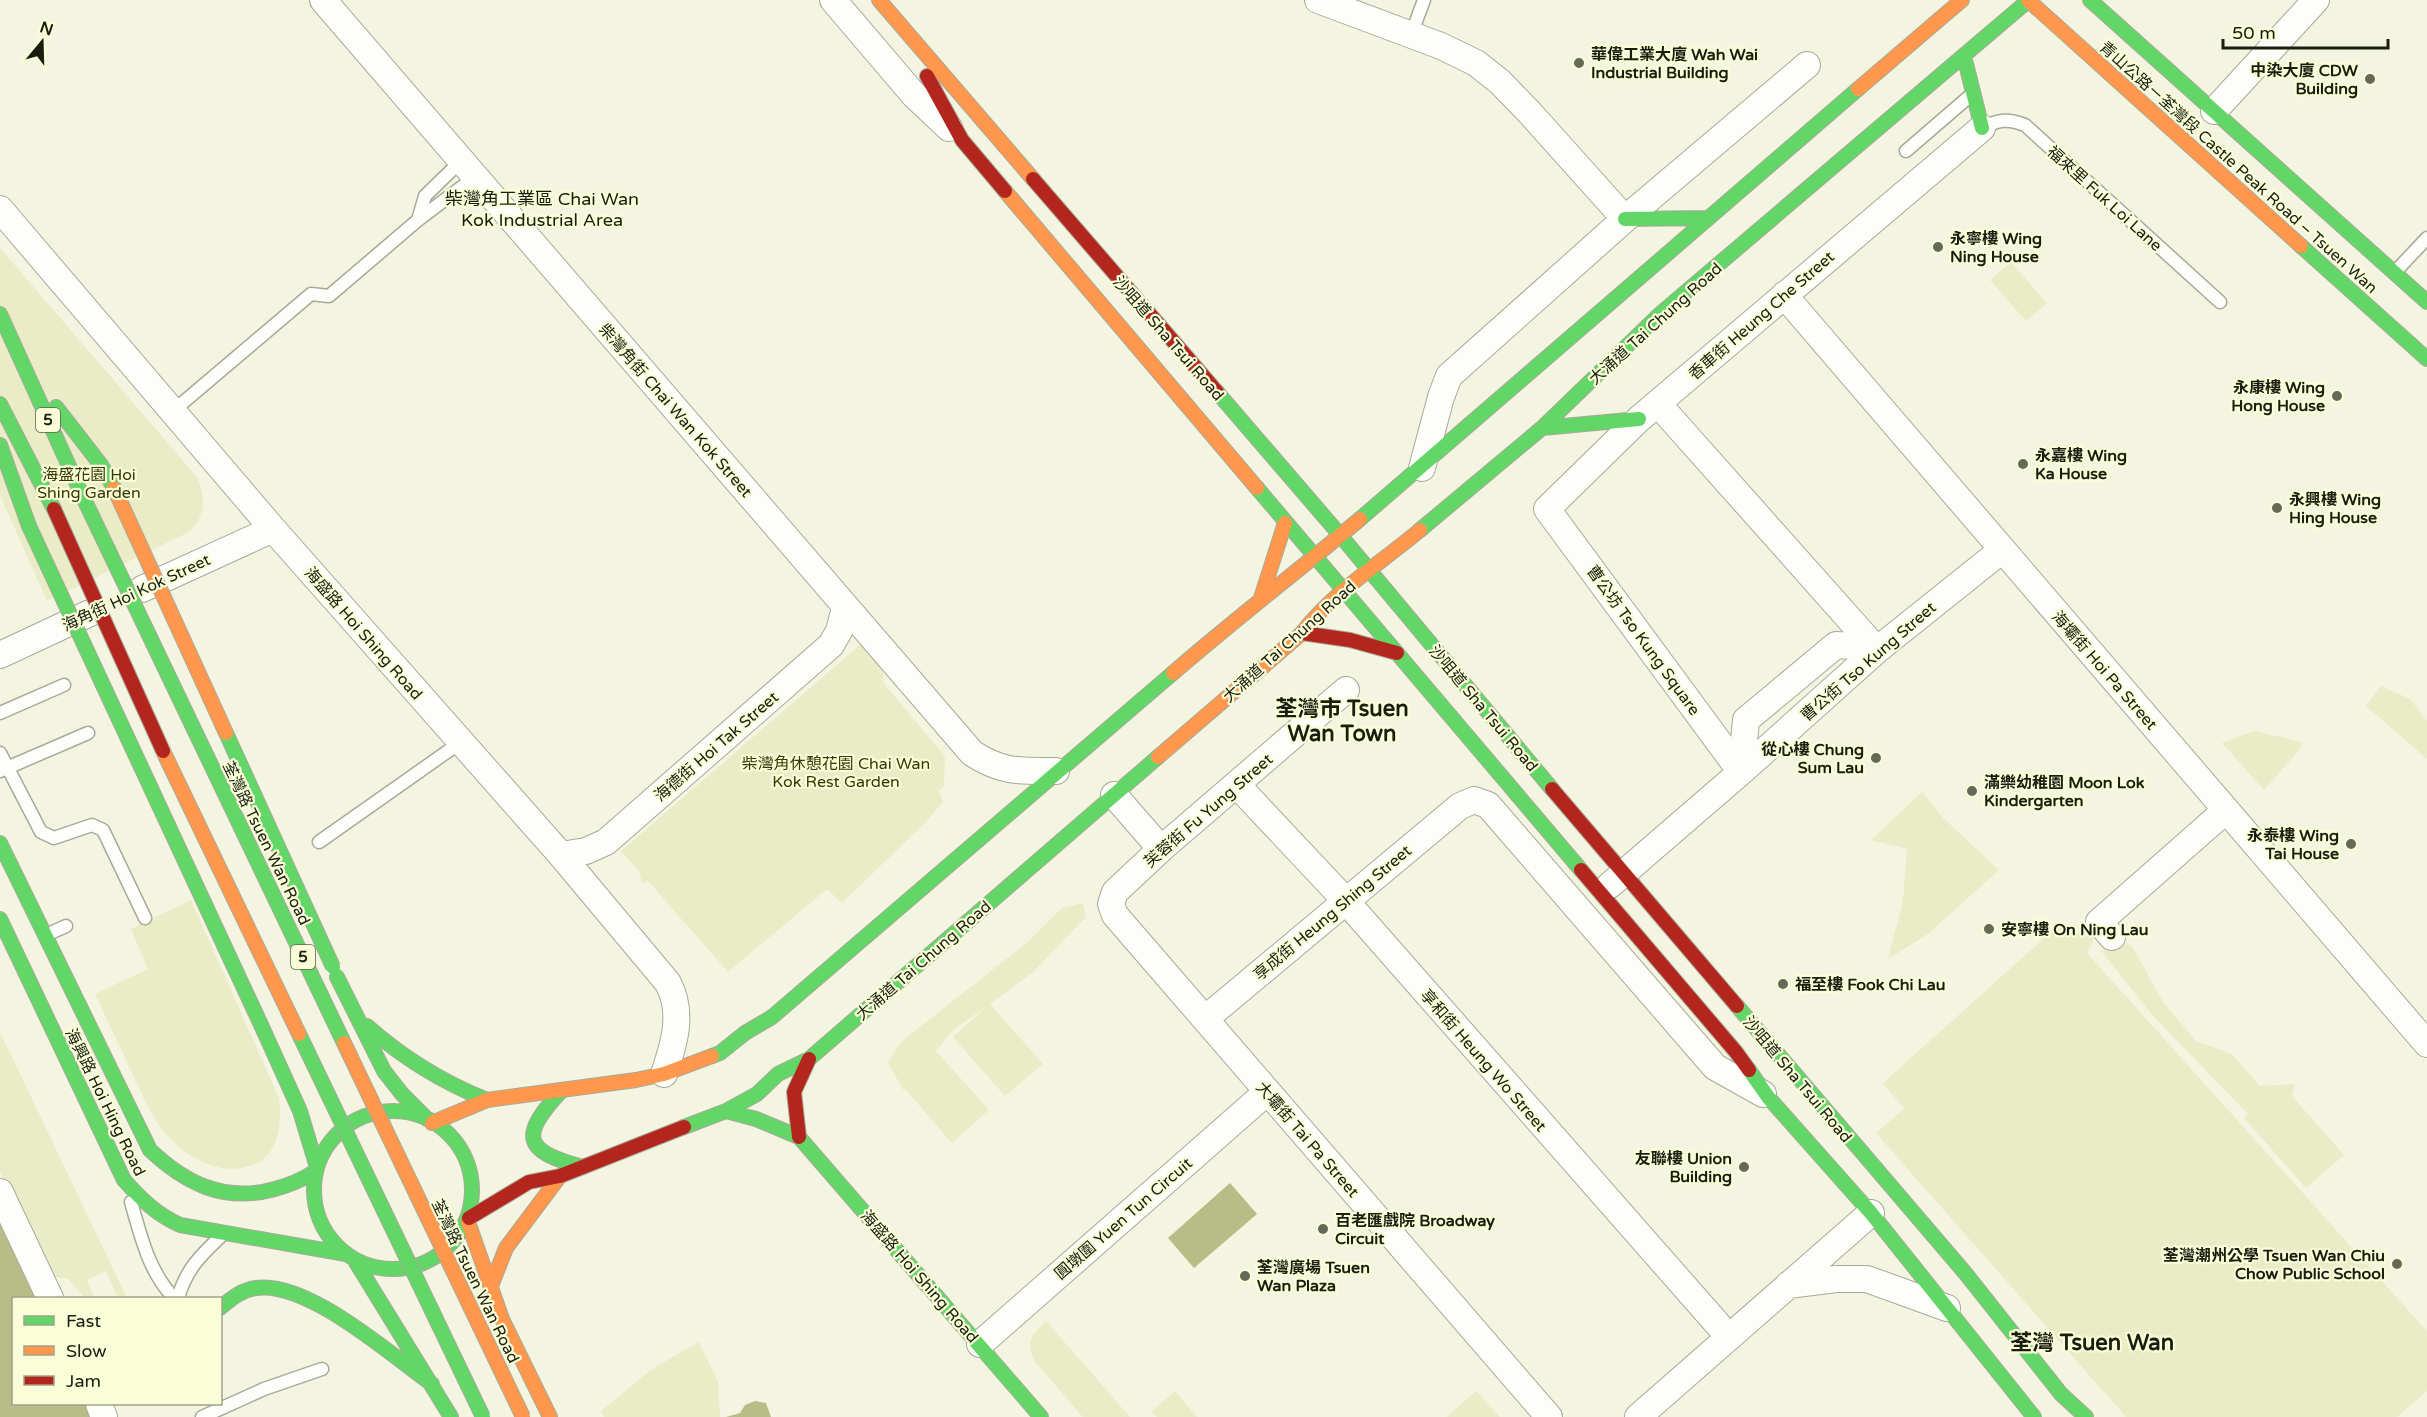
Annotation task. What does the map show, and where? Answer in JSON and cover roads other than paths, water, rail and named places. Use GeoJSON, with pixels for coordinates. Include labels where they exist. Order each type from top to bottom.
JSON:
{"type":"FeatureCollection","features":[{"type":"Feature","properties":{"kind":"main road","name":"沙咀道 Sha Tsui Road"},"geometry":{"type":"LineString","coordinates":[[879,0],[1340,535],[1966,1274],[2061,1394],[2083,1416]]}},
{"type":"Feature","properties":{"kind":"main road"},"geometry":{"type":"LineString","coordinates":[[315,1168],[326,1146],[358,1117],[378,1111],[394,1111],[430,1121],[487,1100],[636,1080],[664,1074],[720,1053],[745,1033],[772,1017],[1056,771],[1261,598],[1315,557],[1422,468],[1962,0]]}},
{"type":"Feature","properties":{"kind":"main road","name":"青山公路－荃灣段 Castle Peak Road – Tsuen Wan"},"geometry":{"type":"LineString","coordinates":[[2028,0],[2427,359]]}},
{"type":"Feature","properties":{"kind":"main road","name":"大涌道 Tai Chung Road"},"geometry":{"type":"LineString","coordinates":[[468,1220],[529,1182],[560,1176],[726,1111],[757,1094],[778,1074],[808,1059],[1302,633],[1317,613],[1342,590],[1369,572],[1542,428],[1660,314],[2028,0]]}},
{"type":"Feature","properties":{"kind":"main road","name":"青山公路－荃灣段 Castle Peak Road – Tsuen Wan"},"geometry":{"type":"LineString","coordinates":[[2090,0],[2427,302]]}},
{"type":"Feature","properties":{"kind":"main road","name":"沙咀道 Sha Tsui Road"},"geometry":{"type":"LineString","coordinates":[[884,27],[930,81],[962,140],[1736,1052],[1768,1097],[1871,1213],[2034,1417]]}},
{"type":"Feature","properties":{"kind":"main road"},"geometry":{"type":"LineString","coordinates":[[1964,56],[1982,128]]}},
{"type":"Feature","properties":{"kind":"main road"},"geometry":{"type":"LineString","coordinates":[[1625,219],[1708,218]]}},
{"type":"Feature","properties":{"kind":"main road","name":"荃灣路 Tsuen Wan Road"},"geometry":{"type":"LineString","coordinates":[[0,314],[79,488],[522,1417]]}},
{"type":"Feature","properties":{"kind":"main road"},"geometry":{"type":"LineString","coordinates":[[21,360],[101,465],[114,488],[337,977],[384,1071],[402,1094],[447,1137],[466,1164],[470,1180],[468,1220],[502,1319],[550,1417]]}},
{"type":"Feature","properties":{"kind":"main road","name":"5"},"geometry":{"type":"LineString","coordinates":[[0,404],[46,490],[144,713],[483,1417]]}},
{"type":"Feature","properties":{"kind":"main road"},"geometry":{"type":"LineString","coordinates":[[1542,428],[1639,419]]}},
{"type":"Feature","properties":{"kind":"main road"},"geometry":{"type":"LineString","coordinates":[[0,445],[29,526],[304,1119],[311,1137],[315,1168],[314,1186],[323,1223],[337,1246],[350,1257],[449,1413]]}},
{"type":"Feature","properties":{"kind":"main road"},"geometry":{"type":"LineString","coordinates":[[1310,502],[1327,510],[1362,518]]}},
{"type":"Feature","properties":{"kind":"main road"},"geometry":{"type":"LineString","coordinates":[[1261,598],[1286,523]]}},
{"type":"Feature","properties":{"kind":"main road"},"geometry":{"type":"LineString","coordinates":[[1302,633],[1364,641],[1397,653]]}},
{"type":"Feature","properties":{"kind":"main road","name":"海興路 Hoi Hing Road"},"geometry":{"type":"LineString","coordinates":[[0,843],[150,1150],[164,1164],[202,1188],[228,1195],[265,1192],[305,1179],[315,1168]]}},
{"type":"Feature","properties":{"kind":"main road","name":"海興路 Hoi Hing Road"},"geometry":{"type":"LineString","coordinates":[[0,919],[124,1180],[141,1201],[162,1218],[189,1227],[350,1257]]}},
{"type":"Feature","properties":{"kind":"main road"},"geometry":{"type":"LineString","coordinates":[[357,1016],[399,1055],[456,1088],[487,1100]]}},
{"type":"Feature","properties":{"kind":"main road"},"geometry":{"type":"LineString","coordinates":[[799,1137],[794,1092],[808,1059]]}},
{"type":"Feature","properties":{"kind":"main road"},"geometry":{"type":"LineString","coordinates":[[562,1090],[535,1122],[532,1134],[534,1143],[542,1152],[553,1158],[583,1167]]}},
{"type":"Feature","properties":{"kind":"main road","name":"海盛路 Hoi Shing Road"},"geometry":{"type":"LineString","coordinates":[[726,1111],[756,1119],[799,1137],[1041,1417]]}},
{"type":"Feature","properties":{"kind":"main road"},"geometry":{"type":"LineString","coordinates":[[491,1286],[506,1248],[560,1176]]}},
{"type":"Feature","properties":{"kind":"main road"},"geometry":{"type":"LineString","coordinates":[[350,1257],[381,1268],[402,1270],[422,1266],[450,1246],[468,1220]]}},
{"type":"Feature","properties":{"kind":"main road"},"geometry":{"type":"LineString","coordinates":[[222,1306],[231,1297],[244,1290],[261,1287],[300,1294],[323,1306],[432,1384]]}},
{"type":"Feature","properties":{"kind":"main road"},"geometry":{"type":"LineString","coordinates":[[2009,1386],[2010,1407]]}},
{"type":"Feature","properties":{"kind":"street","name":"柴灣角街 Chai Wan Kok Street"},"geometry":{"type":"LineString","coordinates":[[323,0],[972,753],[989,764],[1009,771],[1056,771]]}},
{"type":"Feature","properties":{"kind":"street","name":"沙咀道 Sha Tsui Road"},"geometry":{"type":"LineString","coordinates":[[833,0],[914,95],[962,140]]}},
{"type":"Feature","properties":{"kind":"street"},"geometry":{"type":"LineString","coordinates":[[1318,0],[1411,35],[1476,63],[1500,82],[1625,219]]}},
{"type":"Feature","properties":{"kind":"street"},"geometry":{"type":"LineString","coordinates":[[2214,111],[2316,0]]}},
{"type":"Feature","properties":{"kind":"street"},"geometry":{"type":"LineString","coordinates":[[1422,468],[1449,376],[1625,219],[1807,65]]}},
{"type":"Feature","properties":{"kind":"street","name":"香車街 Heung Che Street"},"geometry":{"type":"LineString","coordinates":[[1547,509],[1639,419],[1982,128]]}},
{"type":"Feature","properties":{"kind":"street","name":"海盛路 Hoi Shing Road"},"geometry":{"type":"LineString","coordinates":[[0,209],[273,528],[561,855],[668,983],[673,993],[677,1031],[664,1074]]}},
{"type":"Feature","properties":{"kind":"street","name":"海壩街 Hoi Pa Street"},"geometry":{"type":"LineString","coordinates":[[1784,295],[2427,1044]]}},
{"type":"Feature","properties":{"kind":"street"},"geometry":{"type":"LineString","coordinates":[[1667,414],[1878,650]]}},
{"type":"Feature","properties":{"kind":"street","name":"曹公坊 Tso Kung Square"},"geometry":{"type":"LineString","coordinates":[[1547,509],[1742,772]]}},
{"type":"Feature","properties":{"kind":"street","name":"海角街 Hoi Kok Street"},"geometry":{"type":"LineString","coordinates":[[0,655],[273,528]]}},
{"type":"Feature","properties":{"kind":"street","name":"曹公街 Tso Kung Street"},"geometry":{"type":"LineString","coordinates":[[1600,894],[1742,772],[1878,650],[2002,550]]}},
{"type":"Feature","properties":{"kind":"street","name":"海德街 Hoi Tak Street"},"geometry":{"type":"LineString","coordinates":[[561,855],[586,851],[606,842],[831,645],[839,631],[845,608]]}},
{"type":"Feature","properties":{"kind":"street"},"geometry":{"type":"LineString","coordinates":[[1742,772],[1746,720],[1836,645],[1878,650]]}},
{"type":"Feature","properties":{"kind":"street","name":"芙蓉街 Fu Yung Street"},"geometry":{"type":"LineString","coordinates":[[1115,915],[1111,904],[1115,892],[1161,849],[1346,690]]}},
{"type":"Feature","properties":{"kind":"street","name":"享和街 Heung Wo Street"},"geometry":{"type":"LineString","coordinates":[[1237,786],[1346,900],[1728,1336]]}},
{"type":"Feature","properties":{"kind":"street"},"geometry":{"type":"LineString","coordinates":[[1113,795],[1161,849]]}},
{"type":"Feature","properties":{"kind":"street","name":"沙咀道 Sha Tsui Road"},"geometry":{"type":"LineString","coordinates":[[1460,806],[1474,800],[1488,805],[1715,1068],[1768,1097]]}},
{"type":"Feature","properties":{"kind":"street","name":"享成街 Heung Shing Street"},"geometry":{"type":"LineString","coordinates":[[1205,1019],[1460,806]]}},
{"type":"Feature","properties":{"kind":"street"},"geometry":{"type":"LineString","coordinates":[[2112,937],[2099,922],[2225,811]]}},
{"type":"Feature","properties":{"kind":"street","name":"大壩街 Tai Pa Street"},"geometry":{"type":"LineString","coordinates":[[1115,915],[1549,1417]]}},
{"type":"Feature","properties":{"kind":"street","name":"圓墩圍 Yuen Tun Circuit"},"geometry":{"type":"LineString","coordinates":[[980,1344],[1267,1092]]}},
{"type":"Feature","properties":{"kind":"street"},"geometry":{"type":"LineString","coordinates":[[0,1192],[49,1297]]}},
{"type":"Feature","properties":{"kind":"street"},"geometry":{"type":"LineString","coordinates":[[1638,1417],[1871,1213]]}},
{"type":"Feature","properties":{"kind":"street"},"geometry":{"type":"LineString","coordinates":[[1788,1285],[1836,1279],[1867,1279],[1947,1308]]}},
{"type":"Feature","properties":{"kind":"lane"},"geometry":{"type":"LineString","coordinates":[[1411,35],[1424,0]]}},
{"type":"Feature","properties":{"kind":"lane"},"geometry":{"type":"LineString","coordinates":[[1906,151],[1973,93]]}},
{"type":"Feature","properties":{"kind":"lane","name":"福來里 Fuk Loi Lane"},"geometry":{"type":"LineString","coordinates":[[1982,128],[1999,120],[2012,119],[2025,125],[2220,302]]}},
{"type":"Feature","properties":{"kind":"lane"},"geometry":{"type":"LineString","coordinates":[[418,220],[425,196],[468,169]]}},
{"type":"Feature","properties":{"kind":"lane"},"geometry":{"type":"LineString","coordinates":[[173,411],[311,294],[329,296],[418,220],[468,169]]}},
{"type":"Feature","properties":{"kind":"lane"},"geometry":{"type":"LineString","coordinates":[[2394,273],[2427,238]]}},
{"type":"Feature","properties":{"kind":"lane"},"geometry":{"type":"LineString","coordinates":[[0,713],[64,685]]}},
{"type":"Feature","properties":{"kind":"lane"},"geometry":{"type":"LineString","coordinates":[[4,770],[88,733]]}},
{"type":"Feature","properties":{"kind":"lane"},"geometry":{"type":"LineString","coordinates":[[319,842],[461,742]]}},
{"type":"Feature","properties":{"kind":"lane"},"geometry":{"type":"LineString","coordinates":[[0,753],[4,770],[41,832],[54,838],[92,825],[103,830],[145,918]]}},
{"type":"Feature","properties":{"kind":"lane"},"geometry":{"type":"LineString","coordinates":[[45,936],[66,926]]}},
{"type":"Feature","properties":{"kind":"lane"},"geometry":{"type":"LineString","coordinates":[[124,1180],[149,1262],[161,1285],[174,1297]]}},
{"type":"Feature","properties":{"kind":"lane"},"geometry":{"type":"LineString","coordinates":[[177,1297],[184,1278],[202,1254],[223,1234]]}},
{"type":"Feature","properties":{"kind":"lane"},"geometry":{"type":"LineString","coordinates":[[202,1417],[264,1389],[322,1369]]}},
{"type":"Feature","properties":{"kind":"place","name":"華偉工業大廈 Wah Wai Industrial Building"},"geometry":{"type":"Point","coordinates":[1579,63]}},
{"type":"Feature","properties":{"kind":"place","name":"中染大廈 CDW Building"},"geometry":{"type":"Point","coordinates":[2370,79]}},
{"type":"Feature","properties":{"kind":"place","name":"永寧樓 Wing Ning House"},"geometry":{"type":"Point","coordinates":[1938,247]}},
{"type":"Feature","properties":{"kind":"place","name":"永康樓 Wing Hong House"},"geometry":{"type":"Point","coordinates":[2337,396]}},
{"type":"Feature","properties":{"kind":"place","name":"永嘉樓 Wing Ka House"},"geometry":{"type":"Point","coordinates":[2023,464]}},
{"type":"Feature","properties":{"kind":"place","name":"永興樓 Wing Hing House"},"geometry":{"type":"Point","coordinates":[2277,508]}},
{"type":"Feature","properties":{"kind":"place","name":"從心樓 Chung Sum Lau"},"geometry":{"type":"Point","coordinates":[1876,758]}},
{"type":"Feature","properties":{"kind":"place","name":"滿樂幼稚園 Moon Lok Kindergarten"},"geometry":{"type":"Point","coordinates":[1972,791]}},
{"type":"Feature","properties":{"kind":"place","name":"永泰樓 Wing Tai House"},"geometry":{"type":"Point","coordinates":[2351,844]}},
{"type":"Feature","properties":{"kind":"place","name":"安寧樓 On Ning Lau"},"geometry":{"type":"Point","coordinates":[1989,929]}},
{"type":"Feature","properties":{"kind":"place","name":"福至樓 Fook Chi Lau"},"geometry":{"type":"Point","coordinates":[1783,984]}},
{"type":"Feature","properties":{"kind":"place","name":"友聯樓 Union Building"},"geometry":{"type":"Point","coordinates":[1744,1167]}},
{"type":"Feature","properties":{"kind":"place","name":"百老匯戲院 Broadway Circuit"},"geometry":{"type":"Point","coordinates":[1323,1229]}},
{"type":"Feature","properties":{"kind":"place","name":"荃灣潮州公學 Tsuen Wan Chiu Chow Public School"},"geometry":{"type":"Point","coordinates":[2397,1264]}},
{"type":"Feature","properties":{"kind":"place","name":"荃灣廣場 Tsuen Wan Plaza"},"geometry":{"type":"Point","coordinates":[1245,1276]}},
{"type":"Feature","properties":{"kind":"district","name":"柴灣角工業區 Chai Wan Kok Industrial Area"},"geometry":{"type":"Point","coordinates":[542,209]}},
{"type":"Feature","properties":{"kind":"district","name":"荃灣市 Tsuen Wan Town"},"geometry":{"type":"Point","coordinates":[1342,720]}},
{"type":"Feature","properties":{"kind":"district","name":"荃灣 Tsuen Wan"},"geometry":{"type":"Point","coordinates":[2092,1342]}},
{"type":"Feature","properties":{"kind":"park label","name":"海盛花園 Hoi Shing Garden"},"geometry":{"type":"Point","coordinates":[89,483]}},
{"type":"Feature","properties":{"kind":"park label","name":"柴灣角休憩花園 Chai Wan Kok Rest Garden"},"geometry":{"type":"Point","coordinates":[836,772]}}]}
